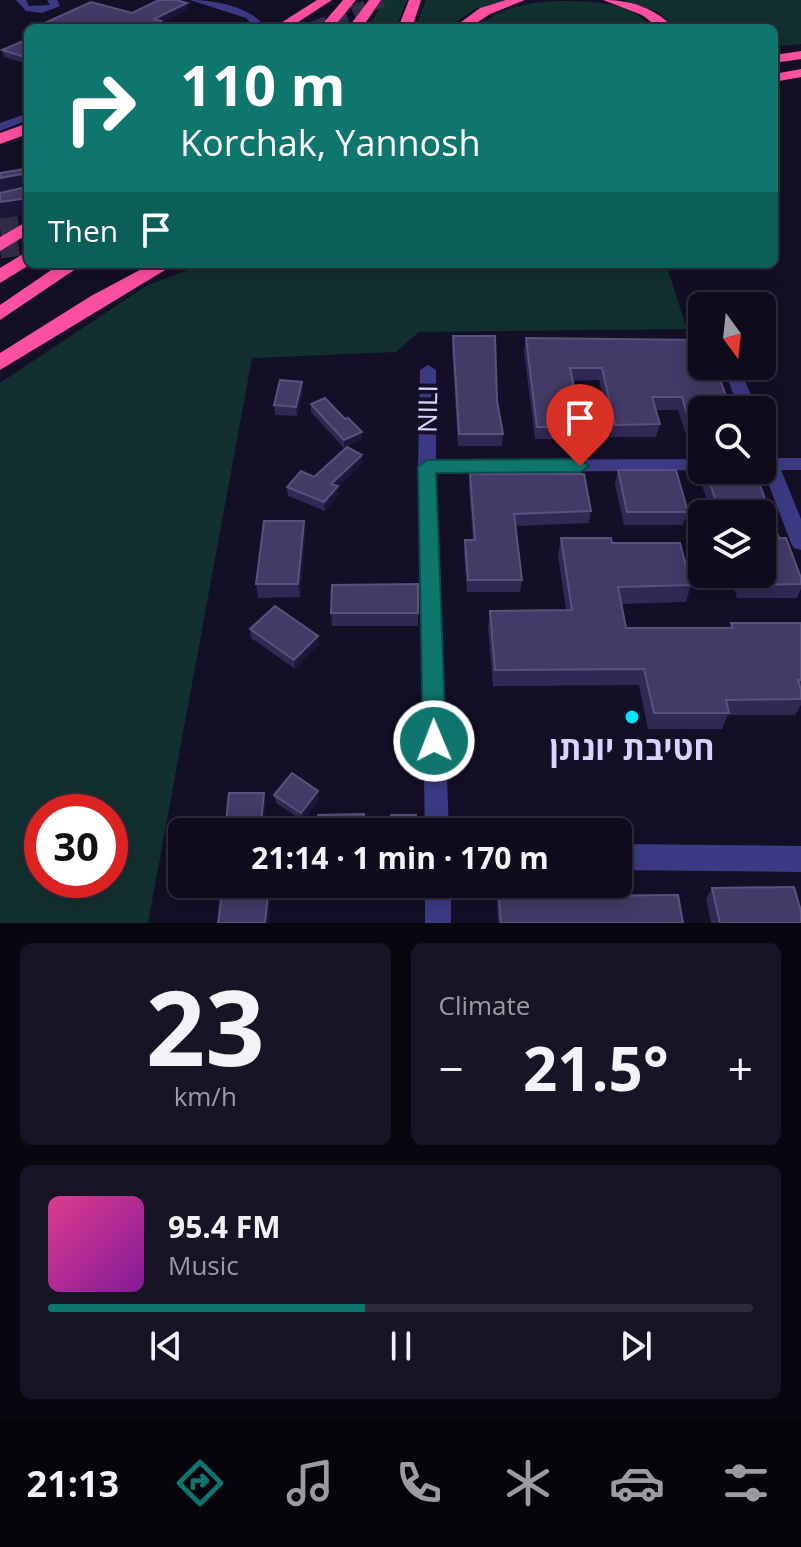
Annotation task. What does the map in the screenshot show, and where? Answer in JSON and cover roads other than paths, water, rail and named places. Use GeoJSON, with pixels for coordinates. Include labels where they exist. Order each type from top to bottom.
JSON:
{"type":"FeatureCollection","features":[{"type":"Feature","properties":{"kind":"highway"},"geometry":{"type":"LineString","coordinates":[[287,24],[326,0]]}},
{"type":"Feature","properties":{"kind":"highway"},"geometry":{"type":"LineString","coordinates":[[329,24],[350,0]]}},
{"type":"Feature","properties":{"kind":"highway"},"geometry":{"type":"LineString","coordinates":[[358,24],[375,0]]}},
{"type":"Feature","properties":{"kind":"highway"},"geometry":{"type":"LineString","coordinates":[[406,24],[415,0]]}},
{"type":"Feature","properties":{"kind":"highway"},"geometry":{"type":"LineString","coordinates":[[466,24],[485,11],[519,0]]}},
{"type":"Feature","properties":{"kind":"highway"},"geometry":{"type":"LineString","coordinates":[[609,0],[647,12],[662,24]]}},
{"type":"Feature","properties":{"kind":"highway"},"geometry":{"type":"LineString","coordinates":[[778,58],[801,55]]}},
{"type":"Feature","properties":{"kind":"highway"},"geometry":{"type":"LineString","coordinates":[[778,77],[801,73]]}},
{"type":"Feature","properties":{"kind":"highway"},"geometry":{"type":"LineString","coordinates":[[778,88],[801,85]]}},
{"type":"Feature","properties":{"kind":"highway"},"geometry":{"type":"LineString","coordinates":[[0,139],[24,130]]}},
{"type":"Feature","properties":{"kind":"highway"},"geometry":{"type":"LineString","coordinates":[[0,147],[24,139]]}},
{"type":"Feature","properties":{"kind":"highway"},"geometry":{"type":"LineString","coordinates":[[0,245],[24,229]]}},
{"type":"Feature","properties":{"kind":"highway"},"geometry":{"type":"LineString","coordinates":[[0,277],[24,260]]}},
{"type":"Feature","properties":{"kind":"highway"},"geometry":{"type":"LineString","coordinates":[[0,314],[67,268]]}},
{"type":"Feature","properties":{"kind":"highway"},"geometry":{"type":"LineString","coordinates":[[0,345],[125,268]]}},
{"type":"Feature","properties":{"kind":"highway"},"geometry":{"type":"LineString","coordinates":[[0,363],[98,300],[158,268]]}},
{"type":"Feature","properties":{"kind":"street"},"geometry":{"type":"LineString","coordinates":[[21,0],[26,8],[36,10],[53,8],[56,4],[52,0]]}},
{"type":"Feature","properties":{"kind":"street"},"geometry":{"type":"LineString","coordinates":[[195,0],[249,16],[255,24]]}},
{"type":"Feature","properties":{"kind":"street"},"geometry":{"type":"LineString","coordinates":[[0,127],[24,118]]}},
{"type":"Feature","properties":{"kind":"street","name":"NILI"},"geometry":{"type":"LineString","coordinates":[[428,370],[427,467],[437,818]]}},
{"type":"Feature","properties":{"kind":"street"},"geometry":{"type":"LineString","coordinates":[[776,464],[801,464]]}},
{"type":"Feature","properties":{"kind":"street"},"geometry":{"type":"LineString","coordinates":[[427,467],[688,465]]}},
{"type":"Feature","properties":{"kind":"street"},"geometry":{"type":"LineString","coordinates":[[775,484],[801,543]]}},
{"type":"Feature","properties":{"kind":"street"},"geometry":{"type":"LineString","coordinates":[[632,857],[801,859]]}},
{"type":"Feature","properties":{"kind":"street"},"geometry":{"type":"LineString","coordinates":[[438,898],[438,923]]}},
{"type":"Feature","properties":{"kind":"tunnel"},"geometry":{"type":"LineString","coordinates":[[324,24],[383,0]]}},
{"type":"Feature","properties":{"kind":"tunnel"},"geometry":{"type":"LineString","coordinates":[[0,227],[24,224]]}},
{"type":"Feature","properties":{"kind":"tunnel"},"geometry":{"type":"LineString","coordinates":[[0,249],[24,246]]}},
{"type":"Feature","properties":{"kind":"place","name":"חטיבת יונתן"},"geometry":{"type":"Point","coordinates":[632,717]}}]}
